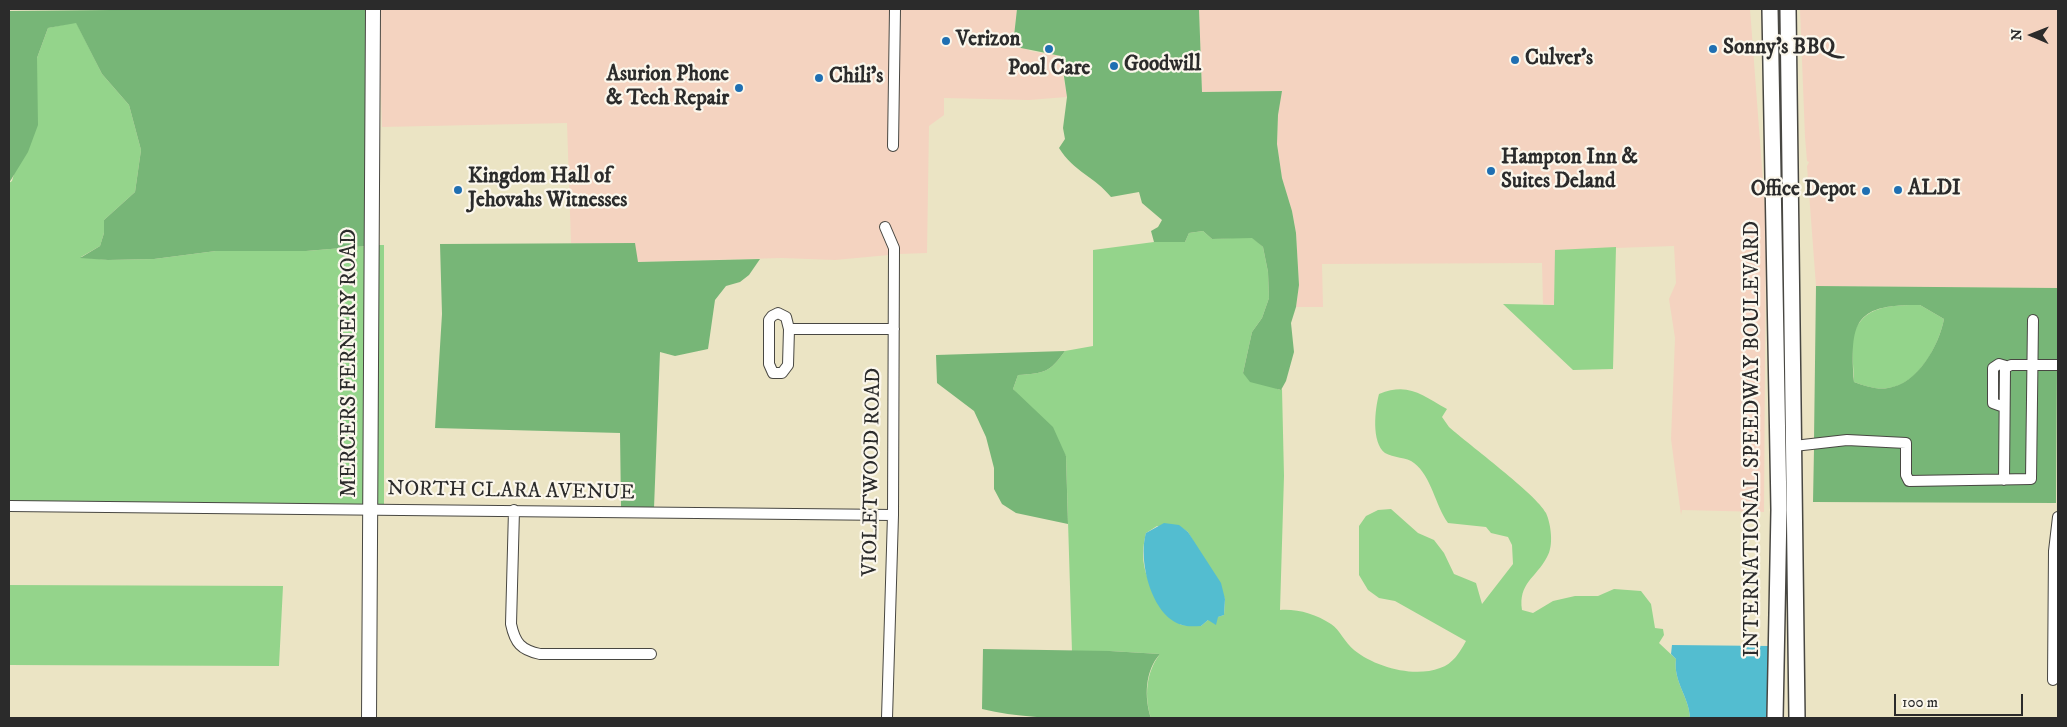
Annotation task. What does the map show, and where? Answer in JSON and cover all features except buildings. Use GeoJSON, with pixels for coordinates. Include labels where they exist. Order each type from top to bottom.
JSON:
{"type":"FeatureCollection","features":[{"type":"Feature","properties":{"kind":"main road","name":"INTERNATIONAL SPEEDWAY BOULEVARD"},"geometry":{"type":"LineString","coordinates":[[1770,9],[1779,510],[1775,718]]}},
{"type":"Feature","properties":{"kind":"main road","name":"INTERNATIONAL SPEEDWAY BOULEVARD"},"geometry":{"type":"LineString","coordinates":[[1788,9],[1797,718]]}},
{"type":"Feature","properties":{"kind":"main road"},"geometry":{"type":"LineString","coordinates":[[1771,74],[1789,74]]}},
{"type":"Feature","properties":{"kind":"main road"},"geometry":{"type":"LineString","coordinates":[[1773,176],[1790,168]]}},
{"type":"Feature","properties":{"kind":"main road"},"geometry":{"type":"LineString","coordinates":[[1774,258],[1791,263]]}},
{"type":"Feature","properties":{"kind":"main road"},"geometry":{"type":"LineString","coordinates":[[1776,379],[1793,380]]}},
{"type":"Feature","properties":{"kind":"main road"},"geometry":{"type":"LineString","coordinates":[[1779,510],[1794,512]]}},
{"type":"Feature","properties":{"kind":"street","name":"MERCERS FERNERY ROAD"},"geometry":{"type":"LineString","coordinates":[[369,718],[373,9]]}},
{"type":"Feature","properties":{"kind":"street"},"geometry":{"type":"LineString","coordinates":[[893,146],[895,9]]}},
{"type":"Feature","properties":{"kind":"street","name":"VIOLETWOOD ROAD"},"geometry":{"type":"LineString","coordinates":[[885,227],[894,248],[893,515],[887,718]]}},
{"type":"Feature","properties":{"kind":"street"},"geometry":{"type":"LineString","coordinates":[[778,313],[786,317],[789,328],[788,365],[782,373],[773,373],[769,364],[769,320],[778,313]]}},
{"type":"Feature","properties":{"kind":"street"},"geometry":{"type":"LineString","coordinates":[[1794,446],[1847,440],[1906,443],[1906,475],[1909,481],[2029,480],[2032,477],[2033,320]]}},
{"type":"Feature","properties":{"kind":"street"},"geometry":{"type":"LineString","coordinates":[[789,328],[894,329]]}},
{"type":"Feature","properties":{"kind":"street"},"geometry":{"type":"LineString","coordinates":[[2004,480],[2004,371],[2006,366],[2058,365]]}},
{"type":"Feature","properties":{"kind":"street","name":"NORTH CLARA AVENUE"},"geometry":{"type":"LineString","coordinates":[[9,506],[893,515]]}},
{"type":"Feature","properties":{"kind":"street"},"geometry":{"type":"LineString","coordinates":[[514,510],[511,624],[513,636],[520,646],[528,652],[540,654],[651,654]]}},
{"type":"Feature","properties":{"kind":"street"},"geometry":{"type":"LineString","coordinates":[[2053,680],[2054,552],[2058,517]]}},
{"type":"Feature","properties":{"kind":"shaded area"},"geometry":{"type":"Polygon","coordinates":[[[378,9],[890,9],[889,150],[898,150],[900,9],[1017,9],[1014,36],[1030,51],[1060,56],[1067,97],[1029,100],[944,98],[944,115],[929,126],[927,253],[899,254],[899,247],[888,222],[879,225],[889,249],[889,255],[835,260],[782,258],[637,262],[634,243],[571,243],[567,123],[382,127],[378,9]]]}},
{"type":"Feature","properties":{"kind":"shaded area"},"geometry":{"type":"Polygon","coordinates":[[[1199,9],[1750,9],[1766,221],[1764,512],[1682,510],[1681,515],[1671,439],[1675,338],[1669,299],[1676,283],[1674,246],[1556,250],[1554,305],[1543,304],[1542,263],[1322,264],[1323,307],[1296,307],[1299,285],[1296,233],[1292,211],[1282,178],[1277,144],[1281,91],[1202,92],[1199,9]]]}},
{"type":"Feature","properties":{"kind":"shaded area"},"geometry":{"type":"Polygon","coordinates":[[[1800,9],[2058,9],[2057,288],[1816,286],[1807,166],[1809,162],[1807,161],[1805,137],[1800,9]]]}},
{"type":"Feature","properties":{"kind":"green space"},"geometry":{"type":"Polygon","coordinates":[[[368,9],[367,246],[306,251],[216,251],[154,259],[108,260],[80,258],[100,246],[104,233],[104,220],[135,192],[141,150],[129,105],[102,74],[76,23],[48,28],[37,58],[38,125],[28,152],[9,183],[9,11],[368,9]]]}},
{"type":"Feature","properties":{"kind":"green space"},"geometry":{"type":"Polygon","coordinates":[[[1017,9],[1199,9],[1202,92],[1282,91],[1278,115],[1277,144],[1282,178],[1292,211],[1296,233],[1299,285],[1296,307],[1291,323],[1294,352],[1286,381],[1281,390],[1250,382],[1243,373],[1252,332],[1262,318],[1269,298],[1268,272],[1263,247],[1252,238],[1212,239],[1203,231],[1189,233],[1185,242],[1154,242],[1151,231],[1158,227],[1162,220],[1142,203],[1139,192],[1111,197],[1071,163],[1059,148],[1065,139],[1063,128],[1067,97],[1061,56],[1016,47],[1014,36],[1017,9]]]}},
{"type":"Feature","properties":{"kind":"green space"},"geometry":{"type":"Polygon","coordinates":[[[76,22],[102,74],[129,105],[141,150],[135,192],[104,220],[104,233],[100,246],[81,257],[108,260],[154,259],[216,251],[306,251],[367,246],[365,504],[9,502],[9,183],[12,181],[37,91],[37,58],[48,28],[76,22]]]}},
{"type":"Feature","properties":{"kind":"green space"},"geometry":{"type":"Polygon","coordinates":[[[1203,231],[1212,239],[1252,237],[1263,247],[1268,272],[1269,298],[1262,318],[1252,332],[1243,373],[1280,390],[1282,389],[1284,476],[1280,610],[1300,611],[1325,620],[1334,627],[1351,647],[1363,656],[1384,666],[1407,671],[1430,671],[1445,666],[1452,661],[1466,641],[1395,601],[1379,598],[1368,590],[1359,575],[1359,526],[1366,516],[1378,510],[1391,509],[1418,533],[1434,540],[1444,553],[1454,574],[1476,583],[1482,604],[1513,564],[1512,545],[1508,537],[1491,533],[1486,527],[1448,523],[1429,483],[1420,469],[1411,461],[1388,455],[1381,448],[1375,425],[1379,394],[1399,389],[1407,390],[1422,395],[1447,409],[1442,417],[1449,427],[1516,482],[1546,513],[1551,535],[1549,552],[1543,564],[1525,587],[1521,601],[1522,610],[1533,613],[1553,601],[1575,596],[1598,596],[1614,589],[1641,591],[1651,604],[1655,628],[1663,629],[1664,635],[1659,643],[1676,659],[1677,675],[1690,718],[1151,718],[1147,702],[1149,677],[1160,654],[1110,651],[1072,652],[1066,456],[1013,389],[1018,375],[1041,372],[1055,364],[1065,351],[1093,346],[1093,250],[1154,242],[1185,242],[1189,233],[1203,231]],[[1157,526],[1146,533],[1143,561],[1150,584],[1181,625],[1201,626],[1208,620],[1224,615],[1225,599],[1188,532],[1182,528],[1157,526]]]}},
{"type":"Feature","properties":{"kind":"green space"},"geometry":{"type":"Polygon","coordinates":[[[635,243],[638,262],[760,259],[749,275],[740,282],[726,286],[715,300],[708,349],[675,356],[660,352],[654,508],[621,507],[620,433],[435,428],[442,314],[440,244],[635,243]]]}},
{"type":"Feature","properties":{"kind":"green space"},"geometry":{"type":"Polygon","coordinates":[[[377,245],[384,245],[384,505],[375,505],[377,245]]]}},
{"type":"Feature","properties":{"kind":"green space"},"geometry":{"type":"Polygon","coordinates":[[[1616,247],[1613,369],[1573,370],[1503,304],[1554,305],[1555,250],[1616,247]]]}},
{"type":"Feature","properties":{"kind":"green space"},"geometry":{"type":"Polygon","coordinates":[[[1816,286],[2057,288],[2057,361],[2037,360],[2038,316],[2028,316],[2027,360],[1990,364],[1999,410],[1999,476],[1912,477],[1911,443],[1814,440],[1816,286]],[[1920,305],[1881,308],[1869,313],[1861,321],[1856,331],[1853,345],[1854,382],[1871,387],[1888,388],[1899,385],[1909,379],[1918,371],[1932,351],[1944,319],[1920,305]]]}},
{"type":"Feature","properties":{"kind":"green space"},"geometry":{"type":"Polygon","coordinates":[[[1899,305],[1920,305],[1944,319],[1932,351],[1918,372],[1909,380],[1888,388],[1875,388],[1854,382],[1852,340],[1857,326],[1863,318],[1879,309],[1899,305]]]}},
{"type":"Feature","properties":{"kind":"green space"},"geometry":{"type":"Polygon","coordinates":[[[1065,351],[1050,368],[1041,372],[1018,375],[1013,389],[1053,427],[1066,456],[1068,524],[1016,513],[1002,504],[994,489],[994,468],[986,437],[974,411],[937,383],[936,355],[1065,351]]]}},
{"type":"Feature","properties":{"kind":"green space"},"geometry":{"type":"Polygon","coordinates":[[[2027,369],[2027,476],[2009,476],[2010,370],[2027,369]]]}},
{"type":"Feature","properties":{"kind":"green space"},"geometry":{"type":"Polygon","coordinates":[[[2037,369],[2057,369],[2056,503],[1813,502],[1814,449],[1847,445],[1901,447],[1902,479],[1912,486],[2033,483],[2037,477],[2037,369]]]}},
{"type":"Feature","properties":{"kind":"green space"},"geometry":{"type":"Polygon","coordinates":[[[9,585],[283,586],[279,666],[9,665],[9,585]]]}},
{"type":"Feature","properties":{"kind":"green space"},"geometry":{"type":"Polygon","coordinates":[[[983,649],[1110,651],[1160,654],[1151,668],[1147,684],[1147,702],[1151,718],[1045,718],[982,709],[983,649]]]}},
{"type":"Feature","properties":{"kind":"water"},"geometry":{"type":"Polygon","coordinates":[[[1164,523],[1179,525],[1188,532],[1221,583],[1225,599],[1224,615],[1218,617],[1216,625],[1208,620],[1201,626],[1182,625],[1171,620],[1162,611],[1155,599],[1149,586],[1146,572],[1144,544],[1146,533],[1164,523]]]}},
{"type":"Feature","properties":{"kind":"water"},"geometry":{"type":"Polygon","coordinates":[[[1672,645],[1769,646],[1767,718],[1690,718],[1677,675],[1676,659],[1671,654],[1672,645]]]}},
{"type":"Feature","properties":{"kind":"place","name":"Verizon"},"geometry":{"type":"Point","coordinates":[946,41]}},
{"type":"Feature","properties":{"kind":"place","name":"Pool Care"},"geometry":{"type":"Point","coordinates":[1049,49]}},
{"type":"Feature","properties":{"kind":"place","name":"Sonny's BBQ"},"geometry":{"type":"Point","coordinates":[1713,49]}},
{"type":"Feature","properties":{"kind":"place","name":"Culver's"},"geometry":{"type":"Point","coordinates":[1515,60]}},
{"type":"Feature","properties":{"kind":"place","name":"Goodwill"},"geometry":{"type":"Point","coordinates":[1114,66]}},
{"type":"Feature","properties":{"kind":"place","name":"Chili's"},"geometry":{"type":"Point","coordinates":[819,78]}},
{"type":"Feature","properties":{"kind":"place","name":"Asurion Phone & Tech Repair"},"geometry":{"type":"Point","coordinates":[739,88]}},
{"type":"Feature","properties":{"kind":"place","name":"Hampton Inn & Suites Deland"},"geometry":{"type":"Point","coordinates":[1491,171]}},
{"type":"Feature","properties":{"kind":"place","name":"Kingdom Hall of Jehovahs Witnesses"},"geometry":{"type":"Point","coordinates":[458,190]}},
{"type":"Feature","properties":{"kind":"place","name":"ALDI"},"geometry":{"type":"Point","coordinates":[1898,190]}},
{"type":"Feature","properties":{"kind":"place","name":"Office Depot"},"geometry":{"type":"Point","coordinates":[1866,191]}}]}
